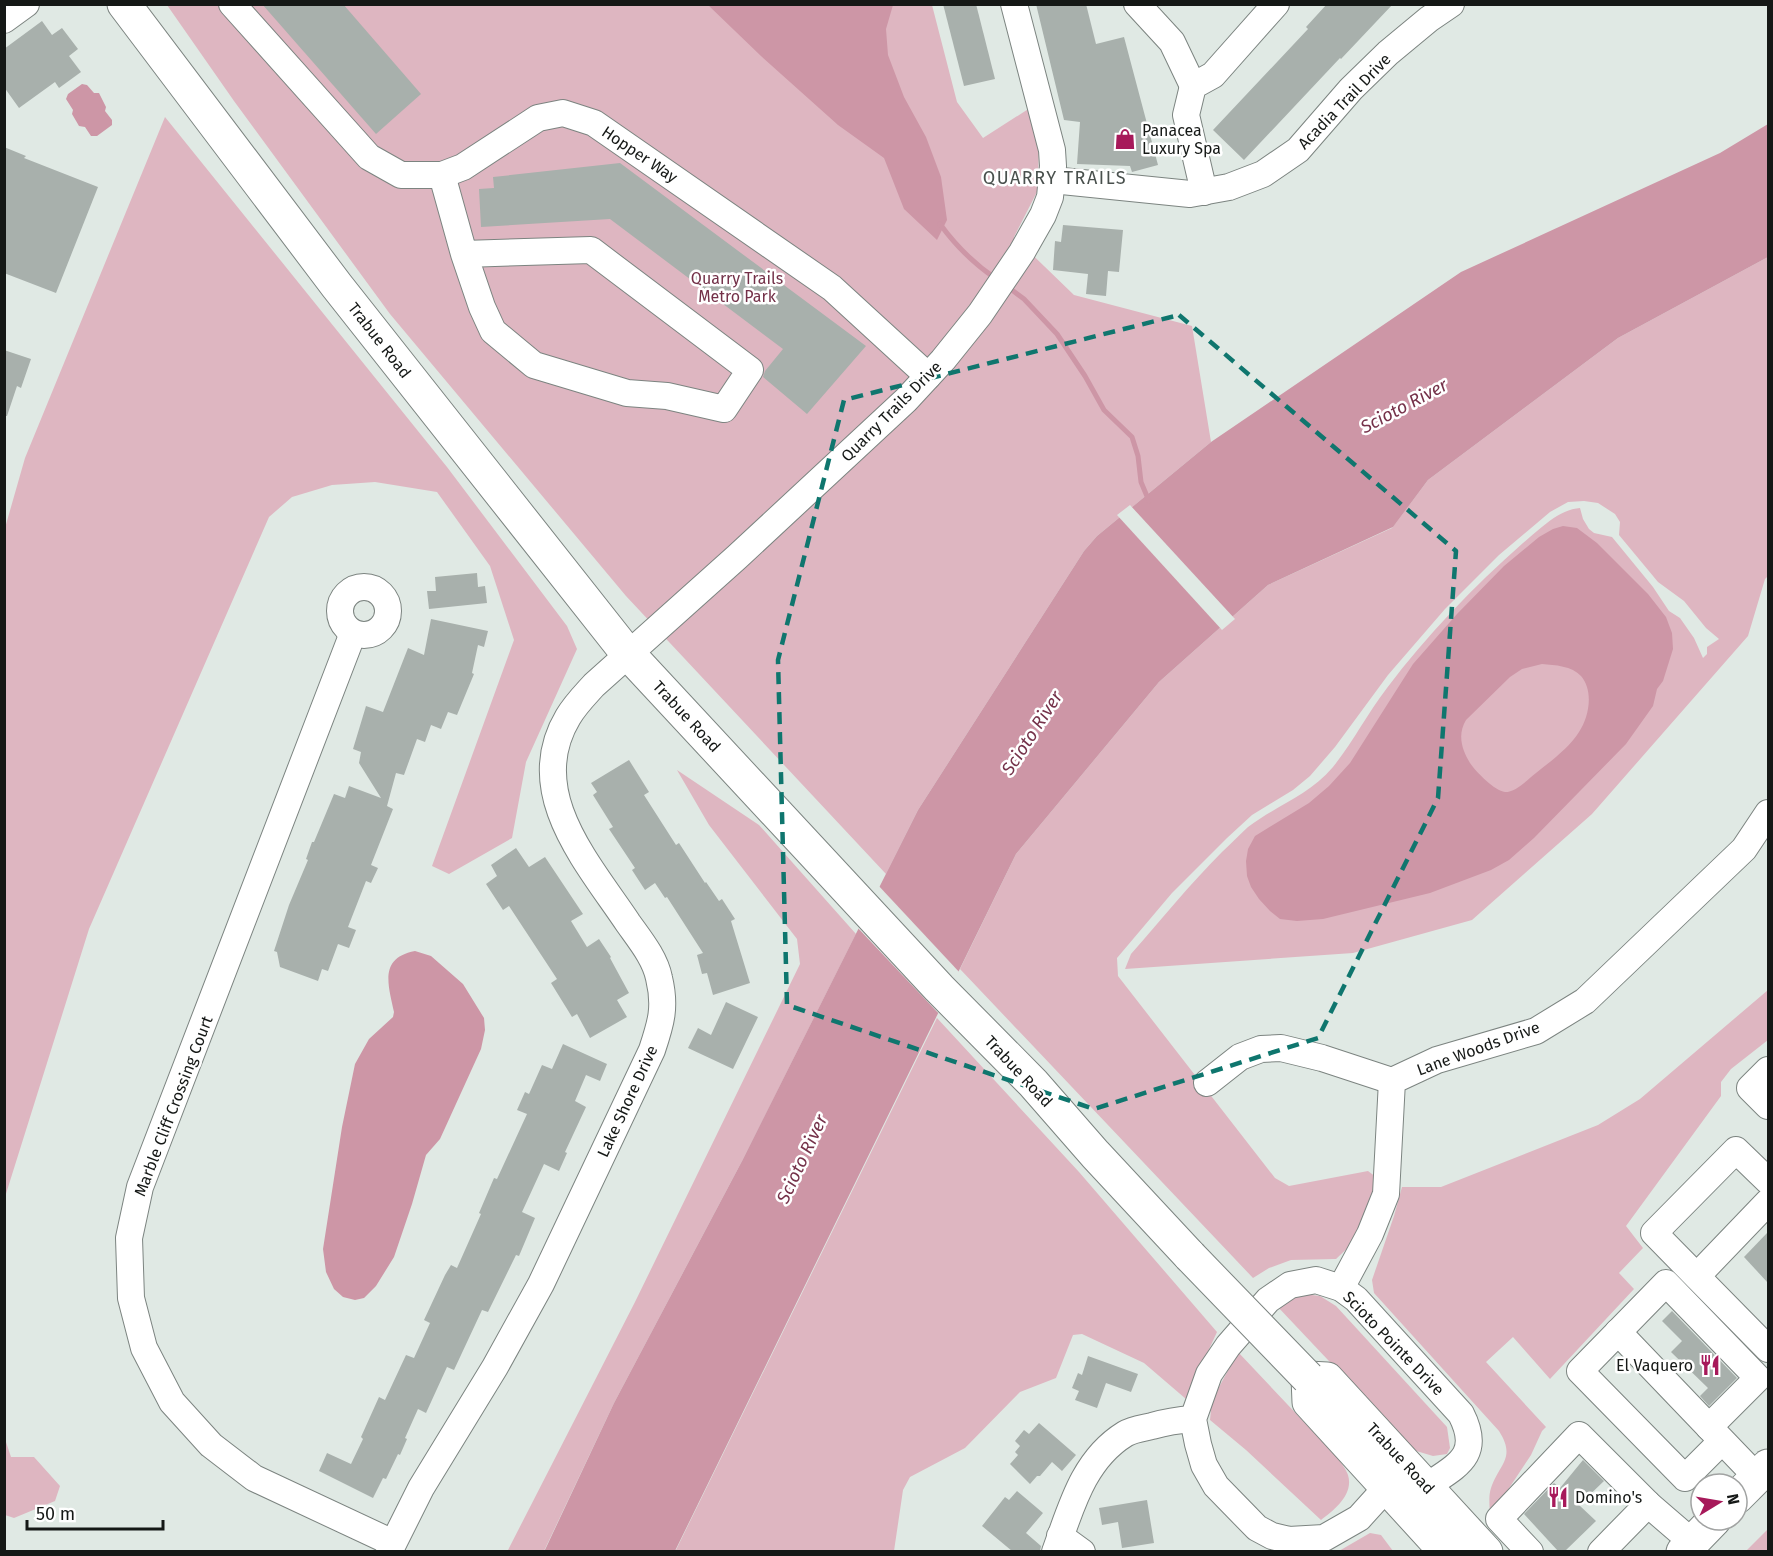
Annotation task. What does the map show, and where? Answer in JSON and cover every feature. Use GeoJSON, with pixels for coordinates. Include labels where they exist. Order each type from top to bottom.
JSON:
{"type":"FeatureCollection","features":[{"type":"Feature","properties":{"kind":"main road","name":"Trabue Road"},"geometry":{"type":"LineString","coordinates":[[124,4],[338,286],[628,654],[939,988],[1033,1083],[1095,1154],[1190,1256],[1308,1378],[1309,1402],[1446,1551]]}},
{"type":"Feature","properties":{"kind":"main road","name":"Trabue Road"},"geometry":{"type":"LineString","coordinates":[[1308,1378],[1327,1379],[1427,1486],[1499,1542]]}},
{"type":"Feature","properties":{"kind":"street"},"geometry":{"type":"LineString","coordinates":[[4,20],[26,4]]}},
{"type":"Feature","properties":{"kind":"street","name":"Hopper Way"},"geometry":{"type":"LineString","coordinates":[[232,4],[369,158],[401,175],[442,175],[462,167],[538,118],[563,113],[594,123],[832,288],[928,376]]}},
{"type":"Feature","properties":{"kind":"street","name":"Quarry Trails Drive"},"geometry":{"type":"LineString","coordinates":[[628,654],[906,400],[980,314],[1022,252],[1043,215],[1050,197],[1052,150],[1014,4]]}},
{"type":"Feature","properties":{"kind":"street"},"geometry":{"type":"LineString","coordinates":[[1137,4],[1172,42],[1193,86],[1186,115],[1203,192]]}},
{"type":"Feature","properties":{"kind":"street"},"geometry":{"type":"LineString","coordinates":[[1193,86],[1213,75],[1276,4]]}},
{"type":"Feature","properties":{"kind":"street","name":"Acadia Trail Drive"},"geometry":{"type":"LineString","coordinates":[[1052,180],[1190,194],[1229,187],[1263,174],[1298,150],[1351,89],[1429,19],[1451,4]]}},
{"type":"Feature","properties":{"kind":"street"},"geometry":{"type":"LineString","coordinates":[[442,175],[464,254],[482,307],[493,331],[534,365],[627,393],[667,396],[724,409],[750,369],[591,250],[464,254]]}},
{"type":"Feature","properties":{"kind":"street","name":"Marble Cliff Crossing Court"},"geometry":{"type":"LineString","coordinates":[[353,633],[140,1187],[129,1238],[131,1298],[144,1348],[172,1402],[211,1445],[254,1478],[391,1547]]}},
{"type":"Feature","properties":{"kind":"street","name":"Lake Shore Drive"},"geometry":{"type":"LineString","coordinates":[[391,1547],[421,1488],[495,1367],[541,1284],[652,1050],[662,1020],[662,992],[654,963],[574,842],[556,802],[552,773],[556,744],[568,717],[594,685],[628,654]]}},
{"type":"Feature","properties":{"kind":"street","name":"Lane Woods Drive"},"geometry":{"type":"LineString","coordinates":[[1392,1081],[1437,1060],[1536,1030],[1585,1001],[1744,849],[1768,813]]}},
{"type":"Feature","properties":{"kind":"street"},"geometry":{"type":"LineString","coordinates":[[1207,1083],[1240,1057],[1261,1049],[1281,1048],[1322,1058],[1392,1081],[1386,1194],[1370,1234],[1341,1288]]}},
{"type":"Feature","properties":{"kind":"street"},"geometry":{"type":"LineString","coordinates":[[1768,1070],[1750,1088],[1768,1106]]}},
{"type":"Feature","properties":{"kind":"street"},"geometry":{"type":"LineString","coordinates":[[1768,1181],[1736,1150],[1654,1233],[1768,1349]]}},
{"type":"Feature","properties":{"kind":"street"},"geometry":{"type":"LineString","coordinates":[[1697,1276],[1768,1202]]}},
{"type":"Feature","properties":{"kind":"street","name":"Scioto Pointe Drive"},"geometry":{"type":"LineString","coordinates":[[1193,1419],[1209,1374],[1228,1346],[1268,1300],[1290,1285],[1316,1280],[1341,1288],[1356,1299],[1461,1414],[1469,1430],[1469,1447],[1461,1463],[1427,1486]]}},
{"type":"Feature","properties":{"kind":"street"},"geometry":{"type":"LineString","coordinates":[[1666,1283],[1763,1372],[1715,1434],[1685,1479],[1580,1371],[1618,1332],[1666,1283]]}},
{"type":"Feature","properties":{"kind":"street"},"geometry":{"type":"LineString","coordinates":[[1618,1332],[1715,1434],[1754,1480]]}},
{"type":"Feature","properties":{"kind":"street"},"geometry":{"type":"LineString","coordinates":[[1082,1551],[1058,1544],[1076,1492],[1090,1466],[1109,1446],[1127,1433],[1174,1420],[1193,1419],[1204,1465],[1216,1486],[1257,1528],[1272,1536],[1289,1540],[1324,1538],[1359,1518],[1386,1487]]}},
{"type":"Feature","properties":{"kind":"street"},"geometry":{"type":"LineString","coordinates":[[1494,1551],[1499,1542],[1499,1519],[1579,1435],[1648,1503],[1696,1538]]}},
{"type":"Feature","properties":{"kind":"street"},"geometry":{"type":"LineString","coordinates":[[1601,1551],[1648,1503]]}},
{"type":"Feature","properties":{"kind":"street"},"geometry":{"type":"LineString","coordinates":[[1499,1542],[1530,1551]]}},
{"type":"Feature","properties":{"kind":"highlighted area"},"geometry":{"type":"Polygon","coordinates":[[[1179,315],[1456,551],[1438,798],[1318,1038],[1094,1109],[787,1005],[778,660],[844,400],[1179,315]]]}},
{"type":"Feature","properties":{"kind":"green space","name":"Quarry Trails Metro Park"},"geometry":{"type":"Polygon","coordinates":[[[167,5],[932,5],[957,102],[983,138],[1033,106],[1039,136],[1038,190],[1014,237],[1074,295],[1192,326],[1211,442],[1097,536],[1084,551],[918,810],[886,874],[626,596],[390,314],[234,101],[167,5]]]}},
{"type":"Feature","properties":{"kind":"green space"},"geometry":{"type":"Polygon","coordinates":[[[165,117],[447,467],[567,626],[577,649],[526,762],[512,838],[449,874],[432,866],[514,640],[490,566],[437,492],[375,482],[332,485],[292,497],[269,517],[89,929],[5,1197],[5,528],[25,458],[165,117]]]}},
{"type":"Feature","properties":{"kind":"green space"},"geometry":{"type":"Polygon","coordinates":[[[1768,257],[1768,576],[1765,579],[1748,636],[1592,814],[1472,920],[1353,953],[1125,969],[1131,954],[1222,852],[1248,827],[1313,786],[1333,767],[1387,688],[1434,630],[1504,560],[1543,526],[1564,512],[1580,508],[1589,529],[1594,533],[1612,537],[1653,587],[1669,611],[1680,618],[1694,638],[1703,658],[1707,654],[1707,647],[1719,639],[1706,628],[1684,601],[1658,582],[1619,535],[1620,522],[1615,514],[1598,503],[1584,501],[1568,502],[1550,512],[1499,555],[1445,609],[1388,675],[1335,747],[1310,776],[1293,790],[1252,815],[1227,838],[1172,893],[1117,958],[1118,976],[1275,1178],[1289,1186],[1368,1171],[1376,1177],[1368,1221],[1357,1239],[1336,1259],[1291,1260],[1269,1268],[1253,1278],[960,969],[1016,854],[1159,682],[1268,585],[1392,528],[1428,480],[1618,338],[1768,257]]]}},
{"type":"Feature","properties":{"kind":"green space"},"geometry":{"type":"Polygon","coordinates":[[[677,770],[759,825],[856,934],[742,1161],[614,1403],[544,1551],[507,1552],[635,1302],[800,964],[797,939],[709,825],[677,770]]]}},
{"type":"Feature","properties":{"kind":"green space"},"geometry":{"type":"Polygon","coordinates":[[[1768,990],[1768,1040],[1731,1069],[1721,1082],[1721,1096],[1626,1226],[1643,1248],[1619,1273],[1634,1289],[1550,1379],[1513,1337],[1486,1362],[1546,1427],[1531,1455],[1490,1517],[1490,1491],[1505,1460],[1504,1440],[1499,1431],[1374,1293],[1372,1280],[1402,1187],[1441,1187],[1598,1125],[1640,1099],[1768,990]]]}},
{"type":"Feature","properties":{"kind":"green space"},"geometry":{"type":"Polygon","coordinates":[[[937,1018],[1079,1172],[1217,1332],[1186,1399],[1144,1363],[1082,1334],[1073,1335],[1056,1378],[1020,1392],[965,1448],[910,1477],[903,1490],[894,1551],[675,1552],[937,1018]]]}},
{"type":"Feature","properties":{"kind":"green space"},"geometry":{"type":"Polygon","coordinates":[[[1304,1294],[1320,1296],[1336,1306],[1447,1427],[1450,1448],[1447,1454],[1433,1456],[1413,1450],[1277,1306],[1290,1298],[1304,1294]]]}},
{"type":"Feature","properties":{"kind":"green space"},"geometry":{"type":"Polygon","coordinates":[[[1238,1352],[1338,1458],[1348,1475],[1346,1495],[1337,1507],[1321,1520],[1246,1450],[1210,1420],[1212,1400],[1238,1352]]]}},
{"type":"Feature","properties":{"kind":"green space"},"geometry":{"type":"Polygon","coordinates":[[[5,1439],[11,1457],[34,1457],[60,1486],[55,1501],[14,1518],[5,1515],[5,1439]]]}},
{"type":"Feature","properties":{"kind":"green space"},"geometry":{"type":"Polygon","coordinates":[[[1768,1529],[1768,1551],[1746,1551],[1768,1529]]]}},
{"type":"Feature","properties":{"kind":"green space"},"geometry":{"type":"Polygon","coordinates":[[[1370,1533],[1381,1535],[1393,1551],[1339,1551],[1370,1533]]]}},
{"type":"Feature","properties":{"kind":"water"},"geometry":{"type":"Polygon","coordinates":[[[708,5],[893,5],[886,29],[888,55],[904,97],[926,137],[941,177],[947,220],[937,240],[904,209],[884,158],[838,125],[708,5]]]}},
{"type":"Feature","properties":{"kind":"water"},"geometry":{"type":"Polygon","coordinates":[[[82,84],[87,85],[94,93],[99,93],[106,107],[105,111],[112,120],[112,125],[97,136],[91,136],[85,127],[79,126],[66,99],[68,94],[82,84]]]}},
{"type":"Feature","properties":{"kind":"water","name":"Scioto River"},"geometry":{"type":"Polygon","coordinates":[[[1768,124],[1768,257],[1618,338],[1428,480],[1393,527],[1268,585],[1159,682],[1016,854],[675,1551],[544,1552],[614,1403],[742,1161],[918,810],[1084,551],[1097,536],[1211,442],[1461,272],[1720,153],[1768,124]]]}},
{"type":"Feature","properties":{"kind":"water"},"geometry":{"type":"Polygon","coordinates":[[[1563,526],[1577,528],[1597,543],[1648,594],[1666,617],[1672,633],[1673,649],[1663,681],[1657,689],[1653,706],[1626,744],[1534,838],[1509,860],[1491,870],[1430,893],[1323,919],[1297,921],[1280,919],[1259,899],[1247,876],[1248,849],[1255,836],[1309,803],[1329,786],[1350,763],[1413,664],[1504,566],[1539,537],[1563,526]],[[1542,664],[1522,669],[1510,677],[1466,720],[1463,726],[1461,737],[1470,763],[1486,780],[1501,791],[1517,788],[1554,759],[1575,738],[1585,719],[1589,696],[1581,676],[1568,668],[1542,664]]]}},
{"type":"Feature","properties":{"kind":"water"},"geometry":{"type":"Polygon","coordinates":[[[415,951],[431,956],[463,984],[484,1018],[485,1030],[481,1049],[440,1139],[426,1155],[394,1257],[376,1286],[364,1298],[355,1300],[343,1297],[334,1289],[326,1272],[323,1249],[342,1127],[355,1064],[369,1039],[393,1017],[389,982],[391,966],[404,954],[415,951]]]}},
{"type":"Feature","properties":{"kind":"pier"},"geometry":{"type":"Polygon","coordinates":[[[1130,505],[1235,619],[1222,630],[1117,515],[1130,505]]]}},
{"type":"Feature","properties":{"kind":"pier"},"geometry":{"type":"Polygon","coordinates":[[[877,884],[961,974],[941,1016],[856,926],[877,884]]]}},
{"type":"Feature","properties":{"kind":"building"},"geometry":{"type":"Polygon","coordinates":[[[262,4],[343,4],[421,94],[376,134],[262,4]]]}},
{"type":"Feature","properties":{"kind":"building"},"geometry":{"type":"Polygon","coordinates":[[[943,4],[976,4],[995,79],[964,86],[943,4]]]}},
{"type":"Feature","properties":{"kind":"building"},"geometry":{"type":"Polygon","coordinates":[[[1036,4],[1086,4],[1096,44],[1124,37],[1158,165],[1132,172],[1130,166],[1077,164],[1080,122],[1064,120],[1036,4]]]}},
{"type":"Feature","properties":{"kind":"building"},"geometry":{"type":"Polygon","coordinates":[[[1327,4],[1393,4],[1244,160],[1213,130],[1308,29],[1306,27],[1327,4]]]}},
{"type":"Feature","properties":{"kind":"building"},"geometry":{"type":"Polygon","coordinates":[[[42,21],[52,35],[62,28],[78,49],[69,56],[81,72],[59,88],[55,82],[19,108],[4,87],[4,49],[42,21]]]}},
{"type":"Feature","properties":{"kind":"building"},"geometry":{"type":"Polygon","coordinates":[[[4,147],[26,156],[24,158],[98,187],[56,293],[4,273],[4,147]]]}},
{"type":"Feature","properties":{"kind":"building"},"geometry":{"type":"Polygon","coordinates":[[[620,163],[866,346],[807,414],[763,377],[765,371],[783,349],[610,219],[481,227],[479,189],[494,188],[493,177],[620,163]]]}},
{"type":"Feature","properties":{"kind":"building"},"geometry":{"type":"Polygon","coordinates":[[[1063,225],[1123,230],[1119,272],[1108,271],[1106,296],[1086,294],[1088,274],[1053,270],[1055,241],[1061,242],[1063,225]]]}},
{"type":"Feature","properties":{"kind":"building"},"geometry":{"type":"Polygon","coordinates":[[[4,350],[31,359],[21,388],[17,386],[7,416],[4,416],[4,350]]]}},
{"type":"Feature","properties":{"kind":"building"},"geometry":{"type":"Polygon","coordinates":[[[477,573],[478,587],[485,586],[487,603],[429,609],[427,591],[436,591],[435,577],[477,573]]]}},
{"type":"Feature","properties":{"kind":"building"},"geometry":{"type":"Polygon","coordinates":[[[431,619],[488,631],[484,647],[478,645],[472,673],[474,674],[457,715],[448,712],[441,729],[431,725],[425,742],[417,739],[404,775],[396,773],[387,806],[393,809],[371,865],[378,868],[371,883],[366,881],[348,927],[356,930],[349,948],[338,944],[328,971],[322,969],[318,981],[280,967],[277,952],[274,951],[289,905],[308,860],[306,859],[312,842],[314,842],[334,794],[345,798],[349,786],[381,798],[359,763],[361,752],[353,749],[366,706],[383,712],[408,648],[424,655],[431,619]]]}},
{"type":"Feature","properties":{"kind":"building"},"geometry":{"type":"Polygon","coordinates":[[[629,760],[649,792],[644,795],[676,845],[679,843],[705,883],[719,901],[722,899],[735,919],[731,921],[750,983],[713,995],[707,973],[702,974],[697,955],[703,953],[667,897],[665,898],[655,883],[645,890],[632,870],[635,868],[609,829],[613,827],[593,795],[597,792],[591,783],[629,760]]]}},
{"type":"Feature","properties":{"kind":"building"},"geometry":{"type":"Polygon","coordinates":[[[516,848],[529,867],[545,857],[583,914],[571,921],[587,947],[599,939],[629,993],[617,1000],[627,1017],[590,1038],[577,1014],[572,1017],[551,983],[557,979],[509,906],[503,910],[486,884],[497,876],[491,865],[516,848]]]}},
{"type":"Feature","properties":{"kind":"building"},"geometry":{"type":"Polygon","coordinates":[[[726,1002],[758,1017],[733,1069],[688,1048],[698,1028],[711,1035],[726,1002]]]}},
{"type":"Feature","properties":{"kind":"building"},"geometry":{"type":"Polygon","coordinates":[[[563,1044],[607,1064],[600,1081],[586,1075],[575,1101],[586,1107],[565,1152],[567,1153],[559,1171],[544,1164],[522,1212],[535,1218],[519,1256],[516,1255],[488,1312],[482,1310],[454,1370],[447,1367],[426,1413],[418,1409],[400,1455],[398,1454],[386,1479],[383,1478],[373,1498],[319,1471],[327,1453],[351,1464],[379,1397],[385,1400],[406,1355],[414,1358],[430,1323],[424,1320],[451,1265],[457,1268],[494,1178],[497,1179],[527,1114],[517,1110],[525,1092],[529,1094],[542,1065],[552,1069],[563,1044]]]}},
{"type":"Feature","properties":{"kind":"building"},"geometry":{"type":"Polygon","coordinates":[[[1768,1232],[1768,1283],[1744,1257],[1768,1232]]]}},
{"type":"Feature","properties":{"kind":"building","name":"El Vaquero"},"geometry":{"type":"Polygon","coordinates":[[[1672,1311],[1737,1378],[1709,1406],[1700,1396],[1708,1388],[1671,1352],[1682,1341],[1662,1321],[1672,1311]]]}},
{"type":"Feature","properties":{"kind":"building"},"geometry":{"type":"Polygon","coordinates":[[[1088,1356],[1138,1374],[1131,1392],[1106,1383],[1097,1408],[1075,1400],[1079,1391],[1072,1388],[1078,1373],[1082,1375],[1088,1356]]]}},
{"type":"Feature","properties":{"kind":"building"},"geometry":{"type":"Polygon","coordinates":[[[1039,1423],[1076,1455],[1062,1471],[1052,1462],[1030,1484],[1010,1464],[1018,1455],[1015,1452],[1020,1446],[1015,1441],[1024,1430],[1029,1434],[1039,1423]]]}},
{"type":"Feature","properties":{"kind":"building","name":"Domino's"},"geometry":{"type":"Polygon","coordinates":[[[1583,1460],[1604,1481],[1579,1505],[1596,1521],[1565,1551],[1558,1551],[1524,1514],[1554,1483],[1560,1488],[1583,1460]]]}},
{"type":"Feature","properties":{"kind":"building"},"geometry":{"type":"Polygon","coordinates":[[[1017,1491],[1043,1513],[1026,1533],[1041,1546],[1040,1551],[1012,1551],[982,1526],[1005,1497],[1009,1500],[1017,1491]]]}},
{"type":"Feature","properties":{"kind":"building"},"geometry":{"type":"Polygon","coordinates":[[[1147,1500],[1154,1543],[1122,1548],[1118,1522],[1102,1525],[1099,1508],[1147,1500]]]}},
{"type":"Feature","properties":{"kind":"waterway"},"geometry":{"type":"LineString","coordinates":[[940,224],[965,254],[995,278]]}},
{"type":"Feature","properties":{"kind":"waterway"},"geometry":{"type":"LineString","coordinates":[[1008,287],[1024,299],[1057,334],[1104,410],[1132,437],[1138,456],[1141,482],[1149,501]]}},
{"type":"Feature","properties":{"kind":"place","name":"Panacea Luxury Spa"},"geometry":{"type":"Point","coordinates":[1125,139]}},
{"type":"Feature","properties":{"kind":"place","name":"El Vaquero"},"geometry":{"type":"Point","coordinates":[1710,1365]}},
{"type":"Feature","properties":{"kind":"place","name":"Domino's"},"geometry":{"type":"Point","coordinates":[1558,1497]}},
{"type":"Feature","properties":{"kind":"district","name":"QUARRY TRAILS"},"geometry":{"type":"Point","coordinates":[1055,178]}}]}
